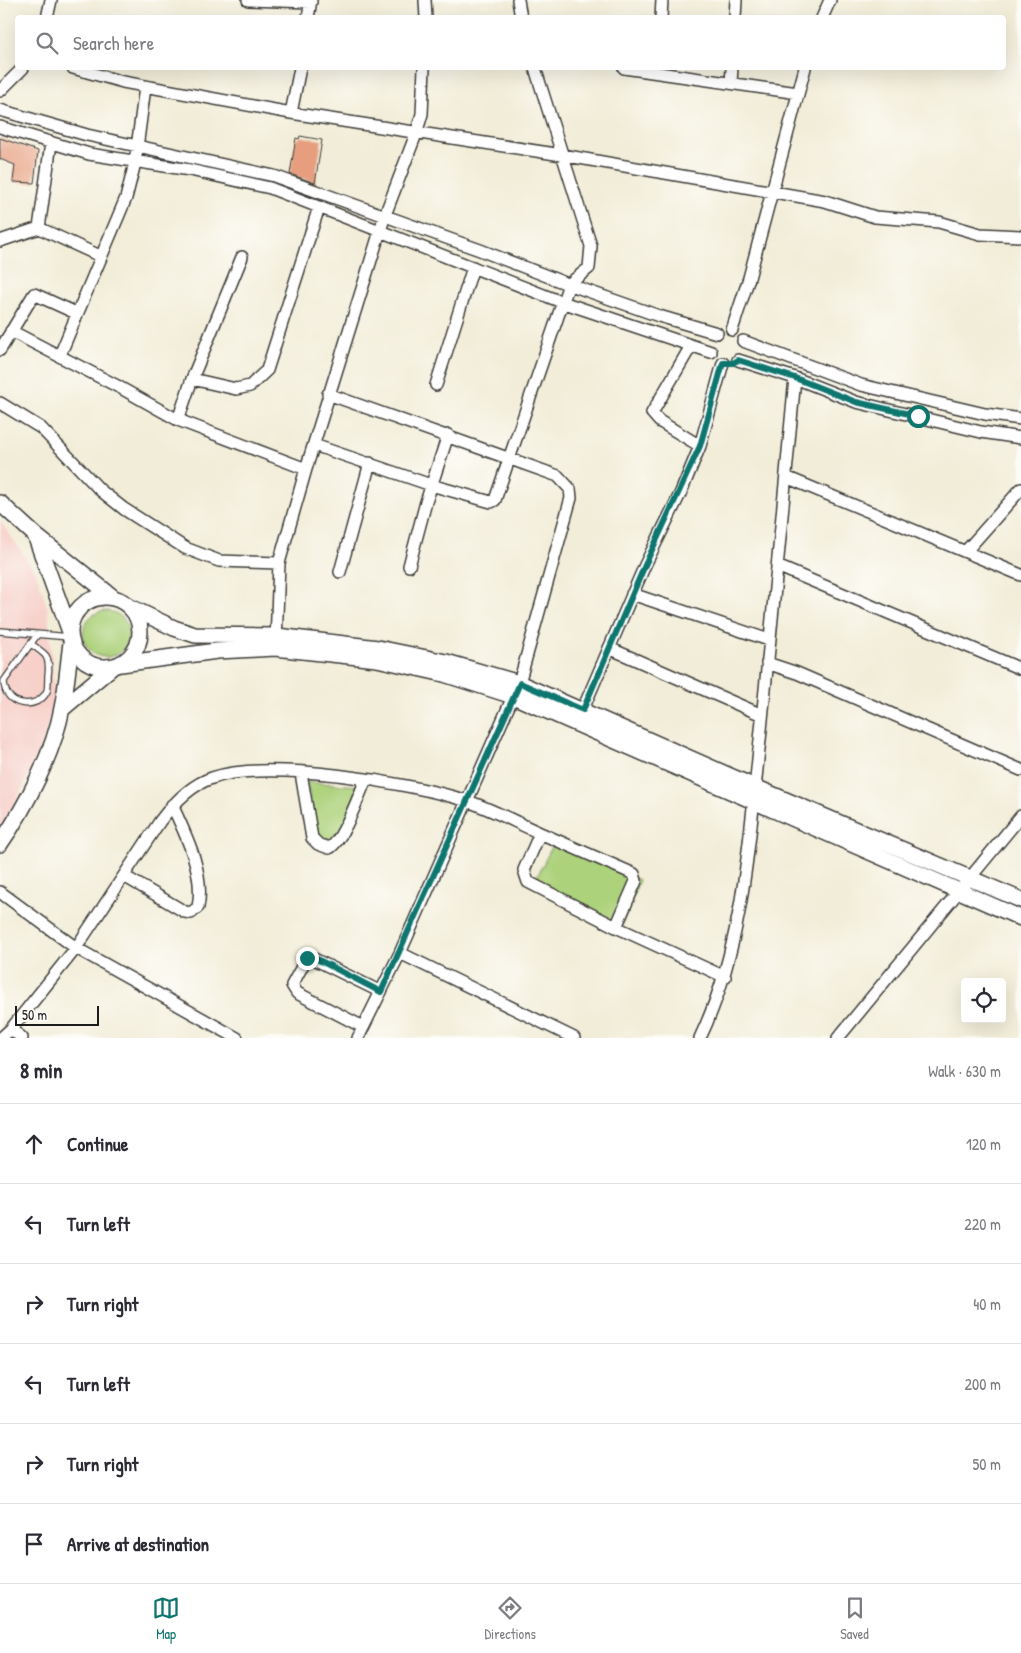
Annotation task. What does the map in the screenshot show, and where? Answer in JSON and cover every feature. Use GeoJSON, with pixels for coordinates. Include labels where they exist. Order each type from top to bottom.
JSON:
{"type":"FeatureCollection","features":[{"type":"Feature","properties":{"kind":"street"},"geometry":{"type":"LineString","coordinates":[[48,15],[51,0]]}},
{"type":"Feature","properties":{"kind":"street"},"geometry":{"type":"LineString","coordinates":[[248,0],[311,1],[309,15]]}},
{"type":"Feature","properties":{"kind":"street"},"geometry":{"type":"LineString","coordinates":[[425,0],[426,15]]}},
{"type":"Feature","properties":{"kind":"street"},"geometry":{"type":"LineString","coordinates":[[518,0],[520,15]]}},
{"type":"Feature","properties":{"kind":"street"},"geometry":{"type":"LineString","coordinates":[[660,15],[662,0]]}},
{"type":"Feature","properties":{"kind":"street"},"geometry":{"type":"LineString","coordinates":[[735,15],[736,0]]}},
{"type":"Feature","properties":{"kind":"street"},"geometry":{"type":"LineString","coordinates":[[823,15],[830,0]]}},
{"type":"Feature","properties":{"kind":"street"},"geometry":{"type":"LineString","coordinates":[[0,91],[21,70]]}},
{"type":"Feature","properties":{"kind":"street"},"geometry":{"type":"LineString","coordinates":[[78,70],[145,86],[291,114],[562,155],[826,201],[875,217],[938,222],[980,234],[1021,236]]}},
{"type":"Feature","properties":{"kind":"street"},"geometry":{"type":"LineString","coordinates":[[291,114],[300,70]]}},
{"type":"Feature","properties":{"kind":"street"},"geometry":{"type":"LineString","coordinates":[[276,642],[280,563],[328,394],[385,215],[422,114],[424,70]]}},
{"type":"Feature","properties":{"kind":"street"},"geometry":{"type":"LineString","coordinates":[[314,445],[431,485],[493,502],[497,498],[569,284],[589,268],[591,246],[536,70]]}},
{"type":"Feature","properties":{"kind":"street"},"geometry":{"type":"LineString","coordinates":[[657,70],[798,93]]}},
{"type":"Feature","properties":{"kind":"street"},"geometry":{"type":"LineString","coordinates":[[731,83],[732,70]]}},
{"type":"Feature","properties":{"kind":"street"},"geometry":{"type":"LineString","coordinates":[[732,330],[749,278],[804,70]]}},
{"type":"Feature","properties":{"kind":"street"},"geometry":{"type":"LineString","coordinates":[[60,355],[76,313],[126,198],[135,162],[145,86]]}},
{"type":"Feature","properties":{"kind":"street"},"geometry":{"type":"LineString","coordinates":[[0,110],[87,135],[274,176],[659,316],[717,333],[732,330]]}},
{"type":"Feature","properties":{"kind":"street"},"geometry":{"type":"LineString","coordinates":[[0,127],[89,154],[190,170],[270,188],[563,303],[711,352],[723,363],[733,363],[738,360],[744,351],[744,341]]}},
{"type":"Feature","properties":{"kind":"street"},"geometry":{"type":"LineString","coordinates":[[39,228],[51,143]]}},
{"type":"Feature","properties":{"kind":"street"},"geometry":{"type":"LineString","coordinates":[[192,379],[236,389],[250,386],[267,370],[319,207]]}},
{"type":"Feature","properties":{"kind":"street"},"geometry":{"type":"LineString","coordinates":[[0,241],[39,228],[100,256]]}},
{"type":"Feature","properties":{"kind":"street"},"geometry":{"type":"LineString","coordinates":[[178,420],[192,379],[242,256]]}},
{"type":"Feature","properties":{"kind":"street"},"geometry":{"type":"LineString","coordinates":[[436,385],[473,268]]}},
{"type":"Feature","properties":{"kind":"street"},"geometry":{"type":"LineString","coordinates":[[0,350],[34,294],[76,313]]}},
{"type":"Feature","properties":{"kind":"street"},"geometry":{"type":"LineString","coordinates":[[732,330],[744,341],[861,385],[985,414],[1021,419]]}},
{"type":"Feature","properties":{"kind":"street"},"geometry":{"type":"LineString","coordinates":[[11,331],[60,355],[178,420],[306,469]]}},
{"type":"Feature","properties":{"kind":"street"},"geometry":{"type":"LineString","coordinates":[[711,352],[711,342],[717,333]]}},
{"type":"Feature","properties":{"kind":"street"},"geometry":{"type":"LineString","coordinates":[[691,346],[652,413],[659,421],[700,446]]}},
{"type":"Feature","properties":{"kind":"street"},"geometry":{"type":"LineString","coordinates":[[738,360],[795,378],[856,402],[981,432],[1021,438]]}},
{"type":"Feature","properties":{"kind":"street"},"geometry":{"type":"LineString","coordinates":[[583,710],[632,594],[700,446],[723,363]]}},
{"type":"Feature","properties":{"kind":"street"},"geometry":{"type":"LineString","coordinates":[[700,1038],[725,976],[736,930],[754,794],[795,378]]}},
{"type":"Feature","properties":{"kind":"street"},"geometry":{"type":"LineString","coordinates":[[328,394],[448,435],[558,476],[570,489],[571,498],[516,690],[400,953],[358,1038]]}},
{"type":"Feature","properties":{"kind":"street"},"geometry":{"type":"LineString","coordinates":[[0,403],[41,428],[66,452],[80,470],[118,504],[185,548],[219,561],[280,563]]}},
{"type":"Feature","properties":{"kind":"street"},"geometry":{"type":"LineString","coordinates":[[409,566],[431,485],[448,435]]}},
{"type":"Feature","properties":{"kind":"street"},"geometry":{"type":"LineString","coordinates":[[340,572],[370,463]]}},
{"type":"Feature","properties":{"kind":"street"},"geometry":{"type":"LineString","coordinates":[[786,477],[1021,575]]}},
{"type":"Feature","properties":{"kind":"street"},"geometry":{"type":"LineString","coordinates":[[966,551],[1021,489]]}},
{"type":"Feature","properties":{"kind":"street"},"geometry":{"type":"LineString","coordinates":[[0,503],[35,535],[114,598],[174,628],[195,635],[276,642],[377,659],[516,690],[583,710],[754,794],[1021,918]]}},
{"type":"Feature","properties":{"kind":"street"},"geometry":{"type":"LineString","coordinates":[[35,535],[75,650],[87,663],[104,668],[276,642]]}},
{"type":"Feature","properties":{"kind":"street"},"geometry":{"type":"LineString","coordinates":[[777,566],[1021,669]]}},
{"type":"Feature","properties":{"kind":"street"},"geometry":{"type":"LineString","coordinates":[[632,594],[769,640]]}},
{"type":"Feature","properties":{"kind":"street"},"geometry":{"type":"LineString","coordinates":[[0,844],[20,812],[35,781],[62,709],[72,620],[79,609],[95,599],[114,598]]}},
{"type":"Feature","properties":{"kind":"street"},"geometry":{"type":"LineString","coordinates":[[62,709],[135,652],[141,633],[140,624],[130,607]]}},
{"type":"Feature","properties":{"kind":"street"},"geometry":{"type":"LineString","coordinates":[[609,648],[762,715]]}},
{"type":"Feature","properties":{"kind":"street"},"geometry":{"type":"LineString","coordinates":[[767,663],[797,673],[1021,770]]}},
{"type":"Feature","properties":{"kind":"street"},"geometry":{"type":"LineString","coordinates":[[516,690],[754,794],[970,877],[1021,900]]}},
{"type":"Feature","properties":{"kind":"street"},"geometry":{"type":"LineString","coordinates":[[1,1038],[11,1029],[76,948],[172,805],[194,787],[210,778],[241,773],[301,773],[366,779],[440,792],[467,801],[634,874],[636,881],[616,927]]}},
{"type":"Feature","properties":{"kind":"street"},"geometry":{"type":"LineString","coordinates":[[301,773],[312,838],[318,844],[329,848],[332,847],[341,834],[366,779]]}},
{"type":"Feature","properties":{"kind":"street"},"geometry":{"type":"LineString","coordinates":[[124,876],[179,910],[191,913],[198,907],[200,886],[192,852],[172,805]]}},
{"type":"Feature","properties":{"kind":"street"},"geometry":{"type":"LineString","coordinates":[[841,1037],[1021,816]]}},
{"type":"Feature","properties":{"kind":"street"},"geometry":{"type":"LineString","coordinates":[[540,833],[524,870],[528,882],[616,927],[725,976]]}},
{"type":"Feature","properties":{"kind":"street"},"geometry":{"type":"LineString","coordinates":[[0,892],[76,948],[237,1038]]}},
{"type":"Feature","properties":{"kind":"street"},"geometry":{"type":"LineString","coordinates":[[400,953],[574,1038]]}},
{"type":"Feature","properties":{"kind":"street"},"geometry":{"type":"LineString","coordinates":[[363,1027],[297,993],[292,985],[305,960],[310,957],[381,992]]}},
{"type":"Feature","properties":{"kind":"street"},"geometry":{"type":"LineString","coordinates":[[11,1029],[22,1038]]}},
{"type":"Feature","properties":{"kind":"lane"},"geometry":{"type":"LineString","coordinates":[[0,631],[36,636],[71,637]]}},
{"type":"Feature","properties":{"kind":"lane"},"geometry":{"type":"LineString","coordinates":[[31,644],[46,656],[49,668],[47,691],[39,700],[25,704],[10,698],[4,690],[4,680],[36,636]]}},
{"type":"Feature","properties":{"kind":"path"},"geometry":{"type":"LineString","coordinates":[[110,605],[121,610],[129,617],[134,628],[134,639],[130,650],[123,658],[112,663],[101,663],[90,659],[82,651],[77,641],[77,629],[81,619],[88,610],[110,605]]}},
{"type":"Feature","properties":{"kind":"shaded area"},"geometry":{"type":"Polygon","coordinates":[[[0,520],[37,575],[48,609],[55,703],[36,761],[0,833],[0,520]]]}},
{"type":"Feature","properties":{"kind":"green space"},"geometry":{"type":"Polygon","coordinates":[[[111,611],[123,617],[128,625],[128,643],[123,651],[115,656],[101,657],[89,651],[84,643],[83,629],[89,617],[97,612],[111,611]]]}},
{"type":"Feature","properties":{"kind":"green space"},"geometry":{"type":"Polygon","coordinates":[[[307,782],[359,786],[335,847],[317,841],[307,782]]]}},
{"type":"Feature","properties":{"kind":"green space"},"geometry":{"type":"Polygon","coordinates":[[[554,842],[639,880],[621,928],[533,885],[554,842]]]}},
{"type":"Feature","properties":{"kind":"building"},"geometry":{"type":"Polygon","coordinates":[[[300,136],[322,140],[315,183],[290,174],[296,138],[299,139],[300,136]]]}},
{"type":"Feature","properties":{"kind":"building"},"geometry":{"type":"Polygon","coordinates":[[[0,138],[38,151],[34,183],[13,182],[15,165],[0,159],[0,138]]]}},
{"type":"Feature","properties":{"kind":"route"},"geometry":{"type":"LineString","coordinates":[[307,958],[313,957],[381,992],[520,683],[583,710],[632,594],[681,492],[700,446],[723,363],[733,363],[738,360],[795,378],[856,402],[918,416]]}}]}
